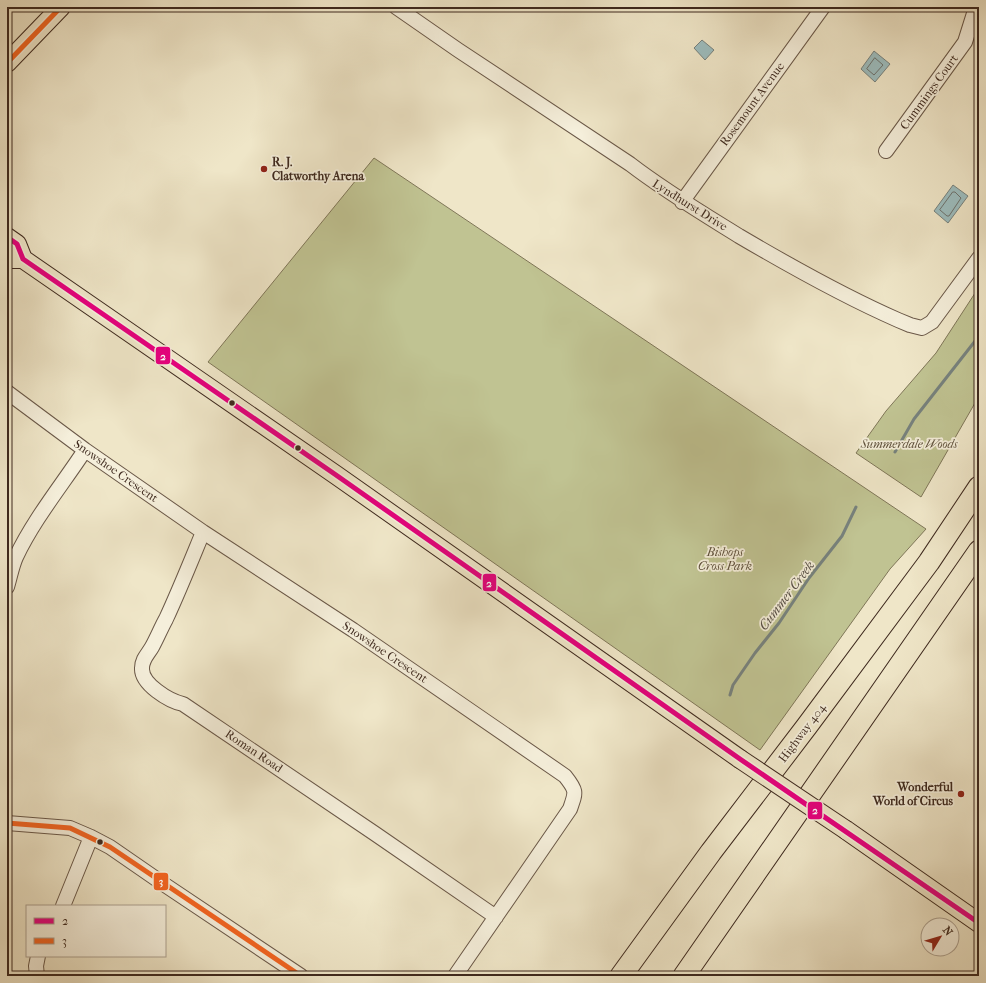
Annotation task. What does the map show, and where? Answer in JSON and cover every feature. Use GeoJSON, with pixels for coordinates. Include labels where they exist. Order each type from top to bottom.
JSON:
{"type":"FeatureCollection","features":[{"type":"Feature","properties":{"kind":"highway","name":"Highway 404"},"geometry":{"type":"LineString","coordinates":[[621,976],[711,852],[929,562],[979,487]]}},
{"type":"Feature","properties":{"kind":"highway"},"geometry":{"type":"LineString","coordinates":[[684,976],[979,551]]}},
{"type":"Feature","properties":{"kind":"main road"},"geometry":{"type":"LineString","coordinates":[[7,63],[59,9]]}},
{"type":"Feature","properties":{"kind":"main road"},"geometry":{"type":"LineString","coordinates":[[7,237],[17,244],[15,259],[359,492],[740,759],[846,830],[979,923]]}},
{"type":"Feature","properties":{"kind":"street","name":"Lyndhurst Drive"},"geometry":{"type":"LineString","coordinates":[[396,7],[630,164],[682,202],[781,260],[882,313],[910,325],[922,328],[932,322],[979,258]]}},
{"type":"Feature","properties":{"kind":"street","name":"Rosemount Avenue"},"geometry":{"type":"LineString","coordinates":[[682,202],[823,7]]}},
{"type":"Feature","properties":{"kind":"street","name":"Cummings Court"},"geometry":{"type":"LineString","coordinates":[[886,151],[965,42],[976,7]]}},
{"type":"Feature","properties":{"kind":"street","name":"Snowshoe Crescent"},"geometry":{"type":"LineString","coordinates":[[7,392],[85,450],[204,532],[454,698],[566,776],[574,788],[574,796],[570,809],[455,976]]}},
{"type":"Feature","properties":{"kind":"street"},"geometry":{"type":"LineString","coordinates":[[7,587],[16,558],[28,535],[85,450]]}},
{"type":"Feature","properties":{"kind":"street","name":"Roman Road"},"geometry":{"type":"LineString","coordinates":[[204,532],[166,619],[143,661],[141,670],[146,680],[162,694],[176,702],[183,704],[496,917]]}},
{"type":"Feature","properties":{"kind":"street"},"geometry":{"type":"LineString","coordinates":[[7,823],[70,828],[91,837],[110,847],[164,885],[301,976]]}},
{"type":"Feature","properties":{"kind":"street"},"geometry":{"type":"LineString","coordinates":[[63,905],[91,837]]}},
{"type":"Feature","properties":{"kind":"street"},"geometry":{"type":"LineString","coordinates":[[36,976],[38,957]]}},
{"type":"Feature","properties":{"kind":"green space","name":"Bishops Cross Park"},"geometry":{"type":"Polygon","coordinates":[[[374,158],[926,529],[890,569],[760,750],[208,362],[374,158]]]}},
{"type":"Feature","properties":{"kind":"green space","name":"Summerdale Woods"},"geometry":{"type":"Polygon","coordinates":[[[979,287],[979,396],[921,497],[856,453],[886,411],[936,353],[979,287]]]}},
{"type":"Feature","properties":{"kind":"water"},"geometry":{"type":"Polygon","coordinates":[[[702,40],[714,50],[705,60],[694,48],[702,40]]]}},
{"type":"Feature","properties":{"kind":"water"},"geometry":{"type":"Polygon","coordinates":[[[874,51],[890,64],[875,82],[861,69],[874,51]]]}},
{"type":"Feature","properties":{"kind":"water"},"geometry":{"type":"Polygon","coordinates":[[[953,185],[968,196],[948,223],[934,211],[953,185]]]}},
{"type":"Feature","properties":{"kind":"waterway","name":"Cummer Creek"},"geometry":{"type":"LineString","coordinates":[[895,452],[914,419],[979,336]]}},
{"type":"Feature","properties":{"kind":"waterway","name":"Cummer Creek"},"geometry":{"type":"LineString","coordinates":[[730,695],[733,685],[755,653],[779,623],[809,578],[842,536],[856,507]]}},
{"type":"Feature","properties":{"kind":"transit line","name":"3"},"geometry":{"type":"LineString","coordinates":[[7,63],[61,7]]}},
{"type":"Feature","properties":{"kind":"transit line","name":"2"},"geometry":{"type":"LineString","coordinates":[[7,237],[17,244],[23,259],[336,475],[740,759],[979,923]]}},
{"type":"Feature","properties":{"kind":"transit line","name":"3"},"geometry":{"type":"LineString","coordinates":[[7,823],[70,828],[110,847],[301,976]]}},
{"type":"Feature","properties":{"kind":"place","name":"R. J. Clatworthy Arena"},"geometry":{"type":"Point","coordinates":[264,169]}},
{"type":"Feature","properties":{"kind":"place","name":"Wonderful World of Circus"},"geometry":{"type":"Point","coordinates":[961,794]}}]}
